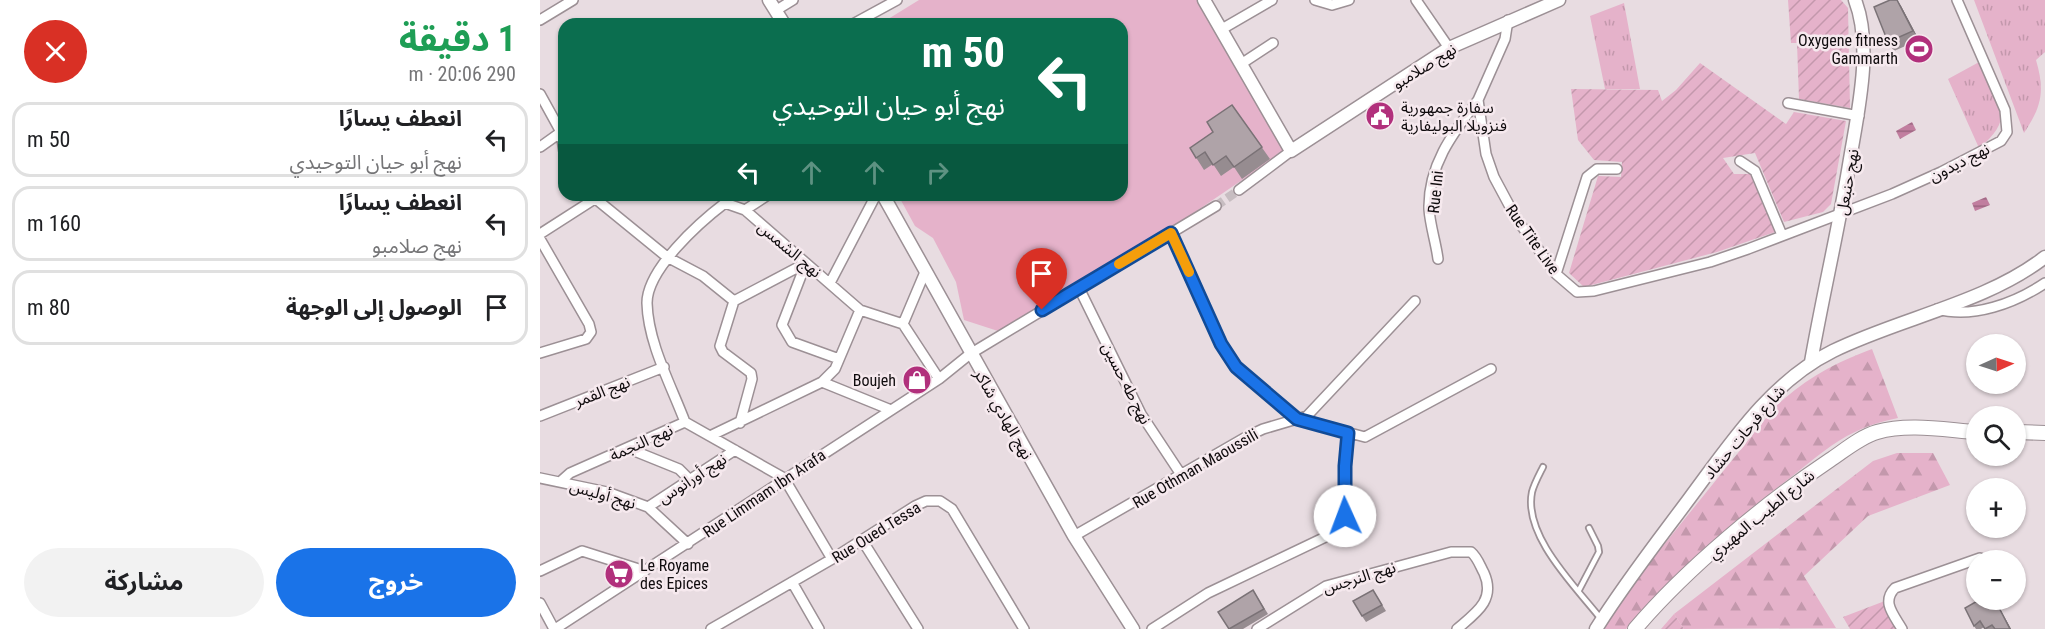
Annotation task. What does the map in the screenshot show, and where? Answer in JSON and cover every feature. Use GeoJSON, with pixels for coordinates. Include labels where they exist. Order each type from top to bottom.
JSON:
{"type":"FeatureCollection","features":[{"type":"Feature","properties":{"kind":"main road","name":"شارع الطيب المهيري"},"geometry":{"type":"LineString","coordinates":[[1635,629],[1658,602],[1748,522],[1796,483],[1865,437],[1886,430],[1966,432]]}},
{"type":"Feature","properties":{"kind":"main road"},"geometry":{"type":"LineString","coordinates":[[2026,432],[2045,433]]}},
{"type":"Feature","properties":{"kind":"street"},"geometry":{"type":"LineString","coordinates":[[540,20],[573,0]]}},
{"type":"Feature","properties":{"kind":"street"},"geometry":{"type":"LineString","coordinates":[[780,18],[772,5],[793,0]]}},
{"type":"Feature","properties":{"kind":"street"},"geometry":{"type":"LineString","coordinates":[[865,18],[897,0]]}},
{"type":"Feature","properties":{"kind":"street"},"geometry":{"type":"LineString","coordinates":[[1204,0],[1290,151]]}},
{"type":"Feature","properties":{"kind":"street"},"geometry":{"type":"LineString","coordinates":[[1222,29],[1272,0]]}},
{"type":"Feature","properties":{"kind":"street"},"geometry":{"type":"LineString","coordinates":[[1315,0],[1336,5],[1349,0]]}},
{"type":"Feature","properties":{"kind":"street"},"geometry":{"type":"LineString","coordinates":[[1416,0],[1449,48]]}},
{"type":"Feature","properties":{"kind":"street","name":"نهج صلامبو"},"geometry":{"type":"LineString","coordinates":[[1239,190],[1290,151],[1449,48],[1508,20],[1559,0]]}},
{"type":"Feature","properties":{"kind":"street","name":"نهج حنبعل"},"geometry":{"type":"LineString","coordinates":[[1811,362],[1842,213],[1859,116],[1863,82],[1860,13],[1855,0]]}},
{"type":"Feature","properties":{"kind":"street"},"geometry":{"type":"LineString","coordinates":[[1860,13],[1864,0]]}},
{"type":"Feature","properties":{"kind":"street","name":"نهج ديدون"},"geometry":{"type":"LineString","coordinates":[[1842,213],[1941,172],[2001,141],[2007,132],[2006,110],[1957,0]]}},
{"type":"Feature","properties":{"kind":"street"},"geometry":{"type":"LineString","coordinates":[[1478,100],[1505,39],[1508,20]]}},
{"type":"Feature","properties":{"kind":"street"},"geometry":{"type":"LineString","coordinates":[[1240,64],[1273,43]]}},
{"type":"Feature","properties":{"kind":"street"},"geometry":{"type":"LineString","coordinates":[[540,94],[558,124]]}},
{"type":"Feature","properties":{"kind":"street","name":"Rue Tite Live"},"geometry":{"type":"LineString","coordinates":[[1478,100],[1486,154],[1494,177],[1516,218],[1556,274],[1577,292],[1594,291],[1710,262],[1842,213]]}},
{"type":"Feature","properties":{"kind":"street","name":"Rue Ini"},"geometry":{"type":"LineString","coordinates":[[1438,260],[1430,209],[1433,176],[1446,143],[1478,100]]}},
{"type":"Feature","properties":{"kind":"street"},"geometry":{"type":"LineString","coordinates":[[1788,102],[1859,116]]}},
{"type":"Feature","properties":{"kind":"street"},"geometry":{"type":"LineString","coordinates":[[540,147],[558,134]]}},
{"type":"Feature","properties":{"kind":"street"},"geometry":{"type":"LineString","coordinates":[[1740,161],[1755,171],[1782,236]]}},
{"type":"Feature","properties":{"kind":"street"},"geometry":{"type":"LineString","coordinates":[[1556,274],[1587,177],[1597,169],[1617,169]]}},
{"type":"Feature","properties":{"kind":"street"},"geometry":{"type":"LineString","coordinates":[[540,353],[586,339],[591,333],[589,324],[540,236],[587,201]]}},
{"type":"Feature","properties":{"kind":"street"},"geometry":{"type":"LineString","coordinates":[[597,201],[668,257],[703,276],[715,288],[734,301]]}},
{"type":"Feature","properties":{"kind":"street","name":"نهج الشمس"},"geometry":{"type":"LineString","coordinates":[[685,422],[650,326],[647,300],[668,257],[722,201]]}},
{"type":"Feature","properties":{"kind":"street","name":"نهج الشمس"},"geometry":{"type":"LineString","coordinates":[[728,201],[745,210],[860,310]]}},
{"type":"Feature","properties":{"kind":"street"},"geometry":{"type":"LineString","coordinates":[[745,210],[759,201]]}},
{"type":"Feature","properties":{"kind":"street"},"geometry":{"type":"LineString","coordinates":[[830,283],[873,201]]}},
{"type":"Feature","properties":{"kind":"street","name":"نهج الهادي شاكر"},"geometry":{"type":"LineString","coordinates":[[886,201],[1074,536],[1133,629]]}},
{"type":"Feature","properties":{"kind":"street"},"geometry":{"type":"LineString","coordinates":[[970,354],[1216,206]]}},
{"type":"Feature","properties":{"kind":"street"},"geometry":{"type":"LineString","coordinates":[[1171,233],[1230,359],[1297,419],[1348,433],[1368,435],[1491,369]]}},
{"type":"Feature","properties":{"kind":"street","name":"شارع فرحات حشاد"},"geometry":{"type":"LineString","coordinates":[[1599,624],[1621,589],[1749,421],[1785,382],[1811,362],[1835,350],[2017,275],[2045,257]]}},
{"type":"Feature","properties":{"kind":"street"},"geometry":{"type":"LineString","coordinates":[[740,423],[752,379],[751,373],[723,352],[720,346],[734,301],[806,263]]}},
{"type":"Feature","properties":{"kind":"street"},"geometry":{"type":"LineString","coordinates":[[806,263],[782,325],[792,342],[839,359]]}},
{"type":"Feature","properties":{"kind":"street"},"geometry":{"type":"LineString","coordinates":[[903,324],[925,272]]}},
{"type":"Feature","properties":{"kind":"street"},"geometry":{"type":"LineString","coordinates":[[1936,309],[1953,314],[1984,310],[2030,293],[2045,283]]}},
{"type":"Feature","properties":{"kind":"street","name":"نهج طه حسين"},"geometry":{"type":"LineString","coordinates":[[1079,288],[1141,414],[1182,476]]}},
{"type":"Feature","properties":{"kind":"street","name":"Rue Othman Maoussili"},"geometry":{"type":"LineString","coordinates":[[1074,536],[1248,436],[1307,416],[1415,302]]}},
{"type":"Feature","properties":{"kind":"street"},"geometry":{"type":"LineString","coordinates":[[710,436],[822,382],[835,369],[860,310],[903,324],[939,380]]}},
{"type":"Feature","properties":{"kind":"street","name":"Rue Limmam Ibn Arafa"},"geometry":{"type":"LineString","coordinates":[[558,628],[784,478],[939,380],[970,354]]}},
{"type":"Feature","properties":{"kind":"street","name":"نهج القمر"},"geometry":{"type":"LineString","coordinates":[[540,416],[664,367]]}},
{"type":"Feature","properties":{"kind":"street"},"geometry":{"type":"LineString","coordinates":[[822,382],[891,410]]}},
{"type":"Feature","properties":{"kind":"street","name":"نهج النجمة"},"geometry":{"type":"LineString","coordinates":[[561,482],[570,473],[685,422],[784,478]]}},
{"type":"Feature","properties":{"kind":"street"},"geometry":{"type":"LineString","coordinates":[[1152,629],[1208,593],[1338,531],[1344,523],[1345,516],[1345,466],[1348,433]]}},
{"type":"Feature","properties":{"kind":"street"},"geometry":{"type":"LineString","coordinates":[[627,448],[679,469],[690,480]]}},
{"type":"Feature","properties":{"kind":"street","name":"نهج أورانوس"},"geometry":{"type":"LineString","coordinates":[[648,507],[735,450]]}},
{"type":"Feature","properties":{"kind":"street","name":"نهج أوليس"},"geometry":{"type":"LineString","coordinates":[[540,478],[606,492],[648,507],[688,543]]}},
{"type":"Feature","properties":{"kind":"street"},"geometry":{"type":"LineString","coordinates":[[784,478],[832,560]]}},
{"type":"Feature","properties":{"kind":"street","name":"Rue Oued Tessa"},"geometry":{"type":"LineString","coordinates":[[716,628],[832,560],[920,504],[931,501],[945,503],[952,509],[1024,629]]}},
{"type":"Feature","properties":{"kind":"street"},"geometry":{"type":"LineString","coordinates":[[862,540],[918,629]]}},
{"type":"Feature","properties":{"kind":"street"},"geometry":{"type":"LineString","coordinates":[[540,571],[582,551],[645,571]]}},
{"type":"Feature","properties":{"kind":"street","name":"نهج النرجس"},"geometry":{"type":"LineString","coordinates":[[1257,629],[1326,586],[1451,552],[1471,552],[1488,584],[1489,595],[1484,604],[1457,629]]}},
{"type":"Feature","properties":{"kind":"street"},"geometry":{"type":"LineString","coordinates":[[1902,629],[1888,606],[1890,593],[1895,588],[1966,563]]}},
{"type":"Feature","properties":{"kind":"street"},"geometry":{"type":"LineString","coordinates":[[792,582],[819,629]]}},
{"type":"Feature","properties":{"kind":"street"},"geometry":{"type":"LineString","coordinates":[[540,603],[558,628]]}},
{"type":"Feature","properties":{"kind":"lane"},"geometry":{"type":"LineString","coordinates":[[1543,467],[1532,490],[1532,520],[1546,547],[1579,590],[1599,624]]}},
{"type":"Feature","properties":{"kind":"lane"},"geometry":{"type":"LineString","coordinates":[[1579,590],[1599,552],[1589,528]]}},
{"type":"Feature","properties":{"kind":"green space"},"geometry":{"type":"Polygon","coordinates":[[[919,0],[1200,0],[1285,151],[1170,229],[998,331],[964,320],[956,282],[933,238],[915,226],[901,201],[1128,201],[1128,18],[890,18],[919,0]]]}},
{"type":"Feature","properties":{"kind":"green space"},"geometry":{"type":"Polygon","coordinates":[[[1788,0],[1841,0],[1848,8],[1850,108],[1799,99],[1797,43],[1791,43],[1788,0]]]}},
{"type":"Feature","properties":{"kind":"green space"},"geometry":{"type":"Polygon","coordinates":[[[1974,0],[2045,0],[2045,52],[2036,60],[2041,90],[2040,98],[2035,115],[2024,133],[1974,0]]]}},
{"type":"Feature","properties":{"kind":"green space"},"geometry":{"type":"Polygon","coordinates":[[[1624,3],[1640,89],[1605,89],[1590,16],[1624,3]]]}},
{"type":"Feature","properties":{"kind":"green space"},"geometry":{"type":"Polygon","coordinates":[[[1981,61],[1998,97],[2001,117],[1991,137],[1979,148],[1948,79],[1981,61]]]}},
{"type":"Feature","properties":{"kind":"green space"},"geometry":{"type":"Polygon","coordinates":[[[1700,63],[1786,124],[1794,112],[1846,121],[1831,204],[1823,212],[1784,222],[1755,153],[1723,158],[1734,174],[1750,174],[1775,232],[1717,252],[1584,287],[1569,273],[1598,176],[1621,177],[1622,162],[1594,160],[1578,140],[1571,89],[1658,90],[1662,101],[1676,90],[1700,63]]]}},
{"type":"Feature","properties":{"kind":"green space"},"geometry":{"type":"Polygon","coordinates":[[[1872,349],[1898,418],[1866,427],[1831,446],[1750,509],[1706,547],[1664,587],[1626,629],[1602,629],[1621,598],[1775,407],[1820,373],[1872,349]]]}},
{"type":"Feature","properties":{"kind":"green space"},"geometry":{"type":"Polygon","coordinates":[[[1897,453],[1933,453],[1950,485],[1868,516],[1804,576],[1836,628],[1684,629],[1674,614],[1873,461],[1897,453]]]}},
{"type":"Feature","properties":{"kind":"green space"},"geometry":{"type":"Polygon","coordinates":[[[1890,599],[1907,629],[1850,629],[1843,617],[1890,599]]]}},
{"type":"Feature","properties":{"kind":"green space"},"geometry":{"type":"Polygon","coordinates":[[[1674,614],[1684,629],[1661,629],[1674,614]]]}},
{"type":"Feature","properties":{"kind":"shaded area"},"geometry":{"type":"Polygon","coordinates":[[[1912,122],[1916,130],[1900,139],[1896,131],[1912,122]]]}},
{"type":"Feature","properties":{"kind":"shaded area"},"geometry":{"type":"Polygon","coordinates":[[[1986,197],[1990,205],[1975,211],[1972,203],[1986,197]]]}},
{"type":"Feature","properties":{"kind":"building"},"geometry":{"type":"Polygon","coordinates":[[[1890,0],[1897,0],[1913,31],[1888,42],[1874,7],[1890,0]]]}},
{"type":"Feature","properties":{"kind":"building"},"geometry":{"type":"Polygon","coordinates":[[[1232,105],[1262,147],[1234,167],[1226,156],[1213,165],[1205,152],[1196,158],[1190,148],[1213,132],[1207,122],[1232,105]]]}},
{"type":"Feature","properties":{"kind":"building"},"geometry":{"type":"Polygon","coordinates":[[[1253,590],[1264,609],[1229,629],[1218,612],[1253,590]]]}},
{"type":"Feature","properties":{"kind":"building"},"geometry":{"type":"Polygon","coordinates":[[[1373,590],[1382,605],[1362,616],[1353,601],[1373,590]]]}},
{"type":"Feature","properties":{"kind":"building"},"geometry":{"type":"Polygon","coordinates":[[[1966,610],[2000,610],[2010,629],[1995,629],[1992,625],[1985,629],[1980,621],[1974,626],[1966,610]]]}},
{"type":"Feature","properties":{"kind":"tunnel"},"geometry":{"type":"LineString","coordinates":[[1216,206],[1239,190]]}},
{"type":"Feature","properties":{"kind":"slow traffic"},"geometry":{"type":"LineString","coordinates":[[1119,264],[1171,233],[1189,272]]}},
{"type":"Feature","properties":{"kind":"place","name":"Oxygene fitness Gammarth"},"geometry":{"type":"Point","coordinates":[1919,49]}},
{"type":"Feature","properties":{"kind":"place","name":"سفارة جمهورية فنزويلا البوليفارية"},"geometry":{"type":"Point","coordinates":[1380,116]}},
{"type":"Feature","properties":{"kind":"place","name":"Boujeh"},"geometry":{"type":"Point","coordinates":[917,380]}},
{"type":"Feature","properties":{"kind":"place","name":"Le Royame des Epices"},"geometry":{"type":"Point","coordinates":[619,574]}},
{"type":"Feature","properties":{"kind":"route"},"geometry":{"type":"LineString","coordinates":[[1042,310],[1171,233],[1221,344],[1236,367],[1297,419],[1348,433],[1345,466],[1345,516]]}}]}
